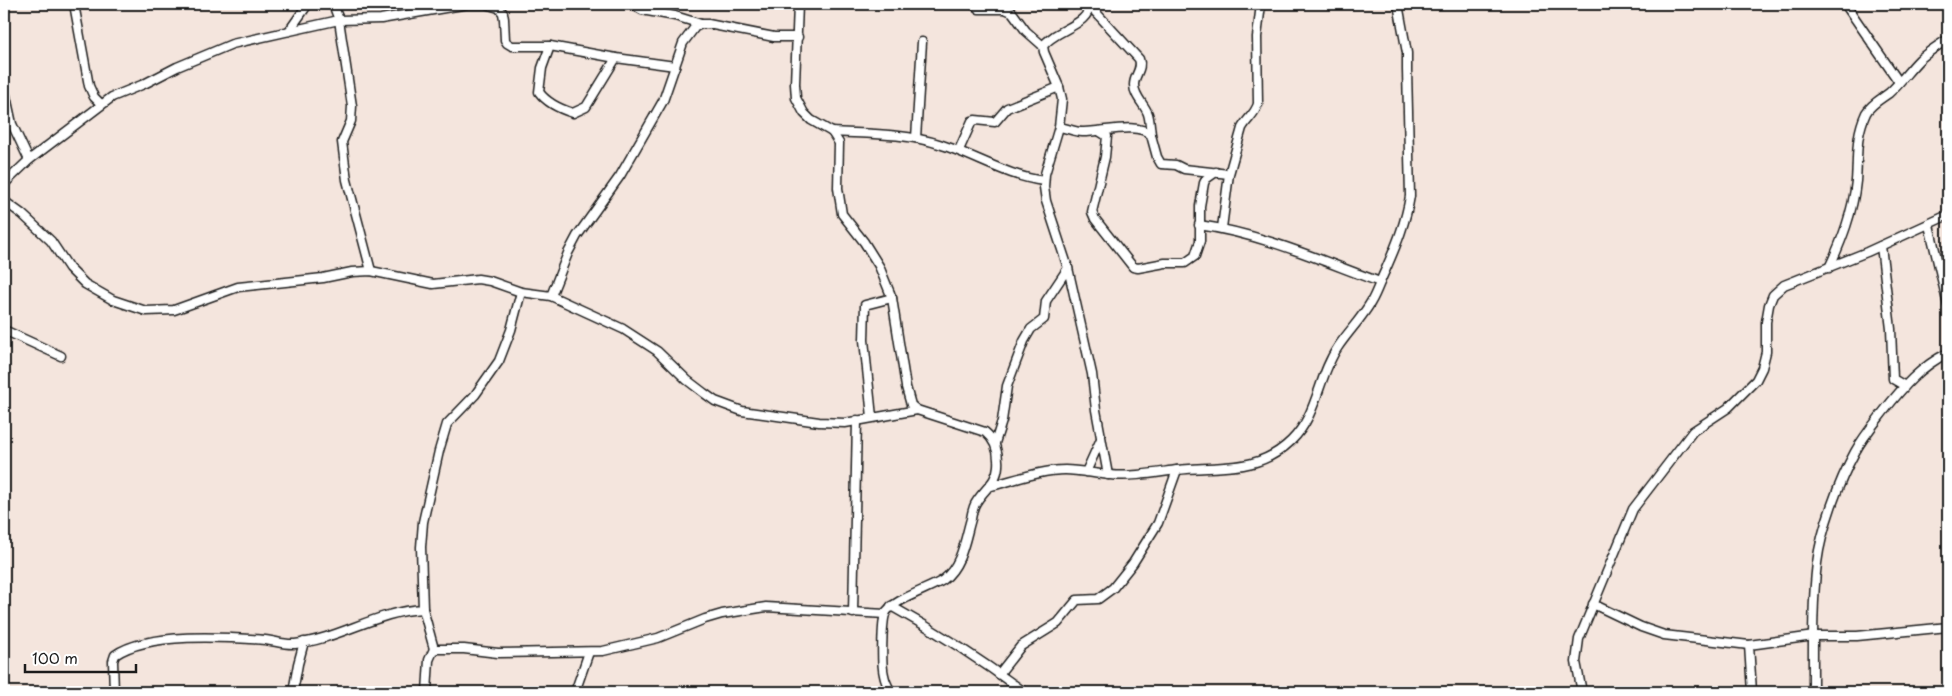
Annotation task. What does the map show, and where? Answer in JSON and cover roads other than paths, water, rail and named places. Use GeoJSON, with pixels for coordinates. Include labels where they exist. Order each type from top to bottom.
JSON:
{"type":"FeatureCollection","features":[{"type":"Feature","properties":{"kind":"street"},"geometry":{"type":"LineString","coordinates":[[74,4],[91,90],[101,104]]}},
{"type":"Feature","properties":{"kind":"street"},"geometry":{"type":"LineString","coordinates":[[288,31],[308,4]]}},
{"type":"Feature","properties":{"kind":"street"},"geometry":{"type":"LineString","coordinates":[[333,4],[339,20],[352,106],[351,121],[342,142],[351,199],[371,271]]}},
{"type":"Feature","properties":{"kind":"street"},"geometry":{"type":"LineString","coordinates":[[4,184],[29,160],[101,104],[121,92],[144,84],[163,73],[218,49],[339,20],[381,19],[468,4],[485,4],[499,8],[503,13],[507,43],[512,46],[550,46],[675,66]]}},
{"type":"Feature","properties":{"kind":"street"},"geometry":{"type":"LineString","coordinates":[[632,4],[642,10],[675,16],[701,24],[774,38],[798,37]]}},
{"type":"Feature","properties":{"kind":"street"},"geometry":{"type":"LineString","coordinates":[[798,4],[796,98],[811,120],[832,132],[916,138],[959,150],[1017,176],[1044,181]]}},
{"type":"Feature","properties":{"kind":"street"},"geometry":{"type":"LineString","coordinates":[[973,4],[979,9],[1005,9],[1012,12],[1026,31],[1043,46],[1059,87],[1062,99],[1060,127],[1044,181],[1046,201],[1068,268],[1092,374],[1108,475]]}},
{"type":"Feature","properties":{"kind":"street"},"geometry":{"type":"LineString","coordinates":[[1043,46],[1054,36],[1083,20],[1088,14],[1089,4]]}},
{"type":"Feature","properties":{"kind":"street"},"geometry":{"type":"LineString","coordinates":[[1089,4],[1139,59],[1141,64],[1134,86],[1135,92],[1149,115],[1150,134],[1161,164],[1176,165],[1184,169],[1229,174]]}},
{"type":"Feature","properties":{"kind":"street"},"geometry":{"type":"LineString","coordinates":[[1222,228],[1229,174],[1242,128],[1258,104],[1257,46],[1261,4]]}},
{"type":"Feature","properties":{"kind":"street"},"geometry":{"type":"LineString","coordinates":[[991,486],[1056,470],[1108,475],[1158,474],[1177,470],[1245,466],[1267,457],[1291,441],[1303,427],[1337,348],[1372,301],[1407,215],[1410,196],[1407,62],[1398,4]]}},
{"type":"Feature","properties":{"kind":"street"},"geometry":{"type":"LineString","coordinates":[[1845,4],[1899,82]]}},
{"type":"Feature","properties":{"kind":"street"},"geometry":{"type":"LineString","coordinates":[[551,296],[577,236],[620,176],[663,101],[683,43],[695,27],[701,24]]}},
{"type":"Feature","properties":{"kind":"street"},"geometry":{"type":"LineString","coordinates":[[1829,268],[1842,239],[1851,211],[1856,180],[1856,151],[1859,133],[1871,106],[1899,82],[1920,59],[1948,39]]}},
{"type":"Feature","properties":{"kind":"street"},"geometry":{"type":"LineString","coordinates":[[916,138],[922,42]]}},
{"type":"Feature","properties":{"kind":"street"},"geometry":{"type":"LineString","coordinates":[[550,46],[542,68],[539,92],[552,104],[562,110],[574,113],[586,107],[616,58]]}},
{"type":"Feature","properties":{"kind":"street"},"geometry":{"type":"LineString","coordinates":[[4,87],[12,124],[29,160]]}},
{"type":"Feature","properties":{"kind":"street"},"geometry":{"type":"LineString","coordinates":[[959,150],[972,121],[995,122],[1007,108],[1059,87]]}},
{"type":"Feature","properties":{"kind":"street"},"geometry":{"type":"LineString","coordinates":[[1060,127],[1081,132],[1128,128],[1146,131],[1150,134]]}},
{"type":"Feature","properties":{"kind":"street"},"geometry":{"type":"LineString","coordinates":[[1099,131],[1107,136],[1107,147],[1092,212],[1095,219],[1130,265],[1138,268],[1165,263],[1185,263],[1192,259],[1200,241],[1200,206],[1204,183],[1206,179],[1216,172]]}},
{"type":"Feature","properties":{"kind":"street"},"geometry":{"type":"LineString","coordinates":[[832,132],[839,144],[838,188],[842,214],[864,242],[879,266],[892,298],[906,387],[911,405],[916,410]]}},
{"type":"Feature","properties":{"kind":"street"},"geometry":{"type":"LineString","coordinates":[[4,201],[51,241],[69,268],[85,284],[113,300],[146,311],[174,310],[225,290],[252,284],[307,280],[352,272],[371,271],[433,284],[478,279],[490,281],[521,292],[551,296],[582,309],[640,339],[657,351],[687,380],[716,401],[727,406],[754,414],[819,422],[845,423],[916,410],[978,429],[991,437],[995,443]]}},
{"type":"Feature","properties":{"kind":"street"},"geometry":{"type":"LineString","coordinates":[[1582,692],[1576,662],[1580,639],[1633,509],[1693,431],[1728,408],[1756,380],[1762,368],[1766,352],[1766,322],[1773,295],[1784,285],[1881,246],[1948,215]]}},
{"type":"Feature","properties":{"kind":"street"},"geometry":{"type":"LineString","coordinates":[[1199,225],[1222,228],[1283,245],[1380,282]]}},
{"type":"Feature","properties":{"kind":"street"},"geometry":{"type":"LineString","coordinates":[[1929,225],[1948,305]]}},
{"type":"Feature","properties":{"kind":"street"},"geometry":{"type":"LineString","coordinates":[[1881,246],[1891,329],[1893,378],[1905,386]]}},
{"type":"Feature","properties":{"kind":"street"},"geometry":{"type":"LineString","coordinates":[[891,692],[884,677],[883,666],[885,614],[891,606],[944,579],[960,559],[975,504],[991,486],[998,466],[995,443],[1002,421],[1007,386],[1024,340],[1031,329],[1044,319],[1046,301],[1068,268]]}},
{"type":"Feature","properties":{"kind":"street"},"geometry":{"type":"LineString","coordinates":[[427,692],[429,660],[434,650],[423,609],[421,555],[423,522],[444,431],[447,424],[475,396],[499,361],[511,330],[521,292]]}},
{"type":"Feature","properties":{"kind":"street"},"geometry":{"type":"LineString","coordinates":[[872,417],[864,340],[865,306],[869,303],[892,298]]}},
{"type":"Feature","properties":{"kind":"street"},"geometry":{"type":"LineString","coordinates":[[4,330],[61,356]]}},
{"type":"Feature","properties":{"kind":"street"},"geometry":{"type":"LineString","coordinates":[[1813,692],[1814,599],[1819,553],[1828,520],[1846,470],[1866,434],[1905,386],[1932,361],[1948,353]]}},
{"type":"Feature","properties":{"kind":"street"},"geometry":{"type":"LineString","coordinates":[[853,613],[857,420]]}},
{"type":"Feature","properties":{"kind":"street"},"geometry":{"type":"LineString","coordinates":[[1086,472],[1101,439]]}},
{"type":"Feature","properties":{"kind":"street"},"geometry":{"type":"LineString","coordinates":[[999,674],[1021,646],[1058,623],[1077,600],[1098,599],[1113,588],[1138,555],[1158,523],[1177,470]]}},
{"type":"Feature","properties":{"kind":"street"},"geometry":{"type":"LineString","coordinates":[[1593,604],[1664,636],[1749,646],[1814,636],[1857,636],[1948,627]]}},
{"type":"Feature","properties":{"kind":"street"},"geometry":{"type":"LineString","coordinates":[[891,606],[948,638],[1024,692]]}},
{"type":"Feature","properties":{"kind":"street"},"geometry":{"type":"LineString","coordinates":[[434,650],[464,649],[498,653],[589,652],[623,647],[658,638],[705,619],[740,610],[766,607],[885,614]]}},
{"type":"Feature","properties":{"kind":"street"},"geometry":{"type":"LineString","coordinates":[[114,692],[113,661],[115,655],[138,645],[156,641],[196,638],[267,640],[286,644],[304,642],[334,634],[392,613],[423,609]]}},
{"type":"Feature","properties":{"kind":"street"},"geometry":{"type":"LineString","coordinates":[[293,692],[304,642]]}},
{"type":"Feature","properties":{"kind":"street"},"geometry":{"type":"LineString","coordinates":[[1749,646],[1752,692]]}},
{"type":"Feature","properties":{"kind":"street"},"geometry":{"type":"LineString","coordinates":[[575,692],[589,652]]}}]}
